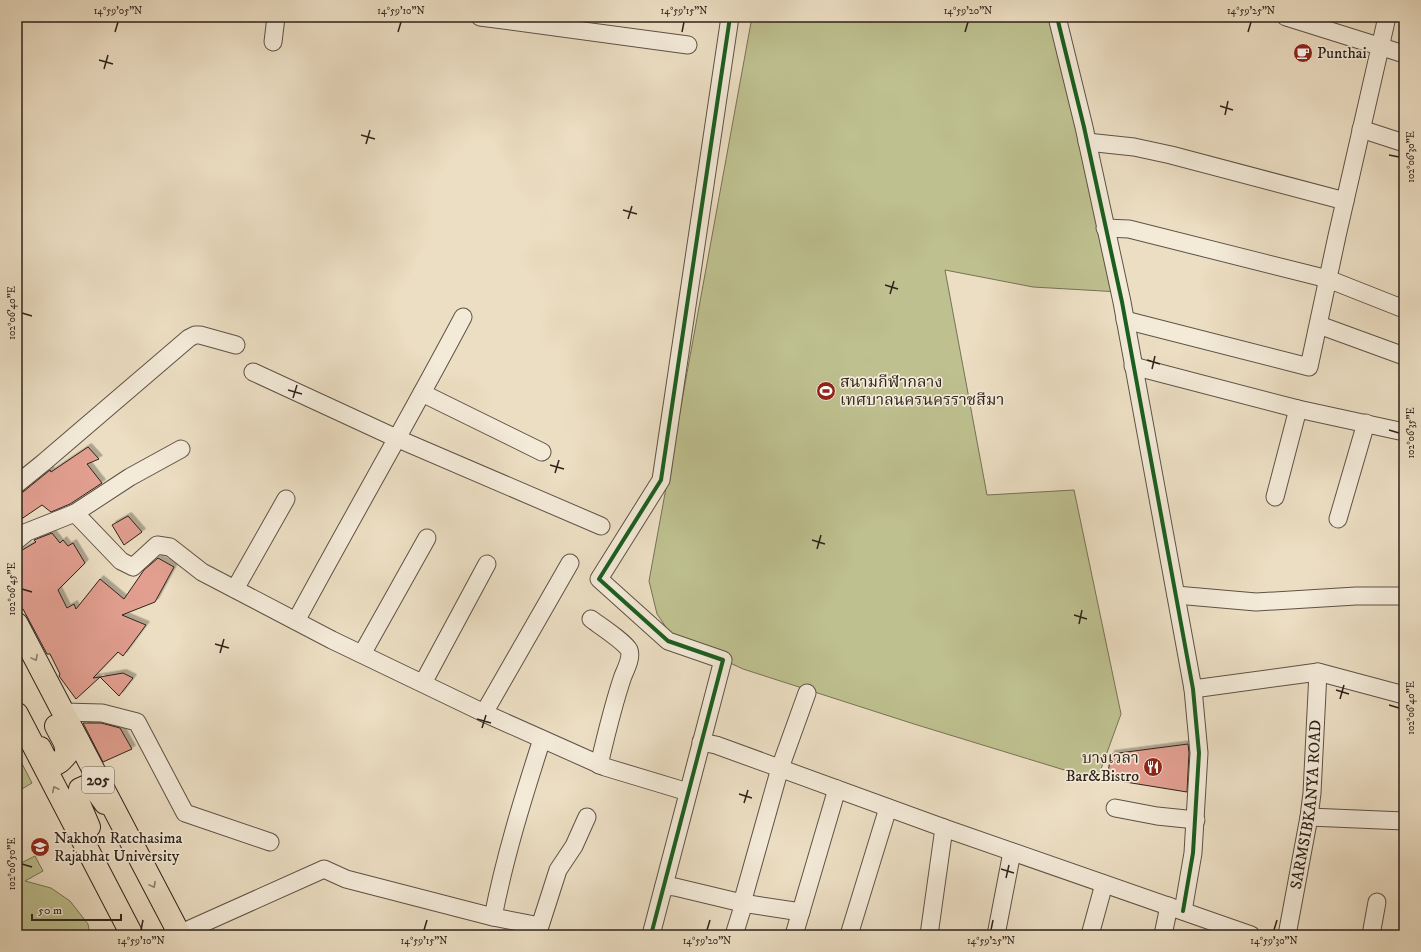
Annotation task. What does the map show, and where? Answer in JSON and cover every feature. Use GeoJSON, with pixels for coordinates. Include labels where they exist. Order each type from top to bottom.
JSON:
{"type":"FeatureCollection","features":[{"type":"Feature","properties":{"kind":"main road","name":"205"},"geometry":{"type":"LineString","coordinates":[[17,624],[179,934]]}},
{"type":"Feature","properties":{"kind":"main road"},"geometry":{"type":"LineString","coordinates":[[17,714],[50,765],[55,765],[61,762],[67,754],[65,743],[42,701],[48,683]]}},
{"type":"Feature","properties":{"kind":"main road","name":"205"},"geometry":{"type":"LineString","coordinates":[[17,714],[132,935]]}},
{"type":"Feature","properties":{"kind":"main road"},"geometry":{"type":"LineString","coordinates":[[98,870],[99,848],[78,801],[80,789],[87,786],[93,786],[123,828]]}},
{"type":"Feature","properties":{"kind":"street"},"geometry":{"type":"LineString","coordinates":[[273,42],[276,17]]}},
{"type":"Feature","properties":{"kind":"street"},"geometry":{"type":"LineString","coordinates":[[480,17],[688,45]]}},
{"type":"Feature","properties":{"kind":"street"},"geometry":{"type":"LineString","coordinates":[[651,935],[722,660],[668,641],[599,579],[661,480],[730,17]]}},
{"type":"Feature","properties":{"kind":"street"},"geometry":{"type":"LineString","coordinates":[[1057,17],[1087,142],[1122,302],[1193,689],[1199,753],[1193,853],[1176,909],[1163,935]]}},
{"type":"Feature","properties":{"kind":"street"},"geometry":{"type":"LineString","coordinates":[[1286,17],[1404,54]]}},
{"type":"Feature","properties":{"kind":"street"},"geometry":{"type":"LineString","coordinates":[[1125,320],[1310,367],[1345,201],[1387,17]]}},
{"type":"Feature","properties":{"kind":"street"},"geometry":{"type":"LineString","coordinates":[[1361,129],[1404,143]]}},
{"type":"Feature","properties":{"kind":"street"},"geometry":{"type":"LineString","coordinates":[[1087,142],[1134,147],[1171,155],[1345,201]]}},
{"type":"Feature","properties":{"kind":"street"},"geometry":{"type":"LineString","coordinates":[[1105,228],[1129,229],[1328,279],[1404,309]]}},
{"type":"Feature","properties":{"kind":"street"},"geometry":{"type":"LineString","coordinates":[[296,621],[396,438],[422,394],[463,316]]}},
{"type":"Feature","properties":{"kind":"street"},"geometry":{"type":"LineString","coordinates":[[1319,325],[1404,356]]}},
{"type":"Feature","properties":{"kind":"street"},"geometry":{"type":"LineString","coordinates":[[17,484],[50,458],[189,338],[195,335],[200,335],[236,345]]}},
{"type":"Feature","properties":{"kind":"street"},"geometry":{"type":"LineString","coordinates":[[1133,366],[1298,409],[1404,432]]}},
{"type":"Feature","properties":{"kind":"street"},"geometry":{"type":"LineString","coordinates":[[253,372],[396,438],[601,526]]}},
{"type":"Feature","properties":{"kind":"street"},"geometry":{"type":"LineString","coordinates":[[422,394],[542,452]]}},
{"type":"Feature","properties":{"kind":"street"},"geometry":{"type":"LineString","coordinates":[[1275,497],[1298,409]]}},
{"type":"Feature","properties":{"kind":"street"},"geometry":{"type":"LineString","coordinates":[[1338,519],[1366,423]]}},
{"type":"Feature","properties":{"kind":"street"},"geometry":{"type":"LineString","coordinates":[[17,540],[27,532],[75,513],[130,477],[182,449]]}},
{"type":"Feature","properties":{"kind":"street"},"geometry":{"type":"LineString","coordinates":[[235,589],[286,499]]}},
{"type":"Feature","properties":{"kind":"street"},"geometry":{"type":"LineString","coordinates":[[75,513],[121,561],[133,567],[157,545],[170,547],[202,572],[362,654],[484,713],[599,765],[688,792]]}},
{"type":"Feature","properties":{"kind":"street"},"geometry":{"type":"LineString","coordinates":[[362,654],[427,538]]}},
{"type":"Feature","properties":{"kind":"street"},"geometry":{"type":"LineString","coordinates":[[423,683],[487,564]]}},
{"type":"Feature","properties":{"kind":"street"},"geometry":{"type":"LineString","coordinates":[[484,713],[570,564]]}},
{"type":"Feature","properties":{"kind":"street"},"geometry":{"type":"LineString","coordinates":[[1176,595],[1256,602],[1356,596],[1404,596]]}},
{"type":"Feature","properties":{"kind":"street"},"geometry":{"type":"LineString","coordinates":[[591,619],[619,641],[628,649],[630,653],[628,664],[616,696],[599,765]]}},
{"type":"Feature","properties":{"kind":"street"},"geometry":{"type":"LineString","coordinates":[[1193,689],[1318,672],[1404,694]]}},
{"type":"Feature","properties":{"kind":"street","name":"SARMSIBKANYA ROAD"},"geometry":{"type":"LineString","coordinates":[[1287,935],[1309,817],[1312,793],[1318,672]]}},
{"type":"Feature","properties":{"kind":"street"},"geometry":{"type":"LineString","coordinates":[[734,935],[780,768],[807,693]]}},
{"type":"Feature","properties":{"kind":"street"},"geometry":{"type":"LineString","coordinates":[[63,712],[102,713],[137,722],[185,813],[270,842]]}},
{"type":"Feature","properties":{"kind":"street"},"geometry":{"type":"LineString","coordinates":[[493,916],[500,882],[518,816],[542,739]]}},
{"type":"Feature","properties":{"kind":"street"},"geometry":{"type":"LineString","coordinates":[[701,742],[716,745],[888,808],[1245,934]]}},
{"type":"Feature","properties":{"kind":"street"},"geometry":{"type":"LineString","coordinates":[[794,935],[838,789]]}},
{"type":"Feature","properties":{"kind":"street"},"geometry":{"type":"LineString","coordinates":[[849,935],[888,808]]}},
{"type":"Feature","properties":{"kind":"street"},"geometry":{"type":"LineString","coordinates":[[1115,808],[1157,816],[1196,820]]}},
{"type":"Feature","properties":{"kind":"street"},"geometry":{"type":"LineString","coordinates":[[179,934],[324,869],[346,879],[493,916],[540,926],[558,870],[574,846],[587,817]]}},
{"type":"Feature","properties":{"kind":"street"},"geometry":{"type":"LineString","coordinates":[[1309,817],[1404,821]]}},
{"type":"Feature","properties":{"kind":"street"},"geometry":{"type":"LineString","coordinates":[[929,935],[944,828]]}},
{"type":"Feature","properties":{"kind":"street"},"geometry":{"type":"LineString","coordinates":[[996,935],[1012,852]]}},
{"type":"Feature","properties":{"kind":"street"},"geometry":{"type":"LineString","coordinates":[[1090,935],[1104,884]]}},
{"type":"Feature","properties":{"kind":"street"},"geometry":{"type":"LineString","coordinates":[[664,886],[675,887],[743,903],[801,912]]}},
{"type":"Feature","properties":{"kind":"street"},"geometry":{"type":"LineString","coordinates":[[1371,935],[1377,902]]}},
{"type":"Feature","properties":{"kind":"green space","name":"สนามกีฬากลาง เทศบาลนครนครราชสีมา"},"geometry":{"type":"Polygon","coordinates":[[[752,17],[1056,17],[1120,292],[1033,287],[945,270],[987,495],[1074,490],[1121,714],[1097,780],[914,724],[743,669],[672,636],[657,614],[649,581],[752,17]]]}},
{"type":"Feature","properties":{"kind":"green space"},"geometry":{"type":"Polygon","coordinates":[[[17,754],[32,783],[17,792],[17,754]]]}},
{"type":"Feature","properties":{"kind":"green space"},"geometry":{"type":"Polygon","coordinates":[[[35,856],[43,871],[25,881],[51,888],[70,901],[88,924],[90,935],[17,935],[17,865],[35,856]]]}},
{"type":"Feature","properties":{"kind":"building"},"geometry":{"type":"Polygon","coordinates":[[[88,447],[99,459],[87,464],[102,483],[70,504],[51,512],[42,505],[17,522],[17,494],[23,492],[50,470],[51,472],[88,447]]]}},
{"type":"Feature","properties":{"kind":"building"},"geometry":{"type":"Polygon","coordinates":[[[128,516],[142,532],[124,545],[112,525],[128,516]]]}},
{"type":"Feature","properties":{"kind":"building"},"geometry":{"type":"Polygon","coordinates":[[[52,533],[60,543],[63,540],[68,546],[73,543],[85,563],[58,590],[67,608],[74,604],[76,609],[100,579],[124,599],[144,570],[158,558],[174,567],[155,602],[122,615],[146,625],[123,656],[118,652],[93,678],[100,677],[76,699],[59,676],[60,674],[50,654],[47,654],[23,609],[17,612],[17,553],[36,542],[34,540],[52,533]]]}},
{"type":"Feature","properties":{"kind":"building"},"geometry":{"type":"Polygon","coordinates":[[[123,673],[133,678],[119,696],[100,677],[123,673]]]}},
{"type":"Feature","properties":{"kind":"building"},"geometry":{"type":"Polygon","coordinates":[[[83,723],[101,723],[120,728],[132,749],[103,762],[83,723]]]}},
{"type":"Feature","properties":{"kind":"building","name":"บางเวลา Bar&Bistro"},"geometry":{"type":"Polygon","coordinates":[[[1188,744],[1187,792],[1107,779],[1111,754],[1188,744]]]}},
{"type":"Feature","properties":{"kind":"cycle path"},"geometry":{"type":"LineString","coordinates":[[651,935],[723,660],[668,641],[599,579],[661,480],[730,17]]}},
{"type":"Feature","properties":{"kind":"cycle path"},"geometry":{"type":"LineString","coordinates":[[1057,17],[1084,127],[1122,302],[1193,689],[1199,753],[1193,853],[1183,911]]}},
{"type":"Feature","properties":{"kind":"place","name":"Punthai"},"geometry":{"type":"Point","coordinates":[1303,53]}},
{"type":"Feature","properties":{"kind":"place","name":"สนามกีฬากลาง เทศบาลนครนครราชสีมา"},"geometry":{"type":"Point","coordinates":[826,391]}},
{"type":"Feature","properties":{"kind":"place","name":"บางเวลา Bar&Bistro"},"geometry":{"type":"Point","coordinates":[1153,767]}},
{"type":"Feature","properties":{"kind":"place","name":"Nakhon Ratchasima Rajabhat University"},"geometry":{"type":"Point","coordinates":[40,847]}}]}
